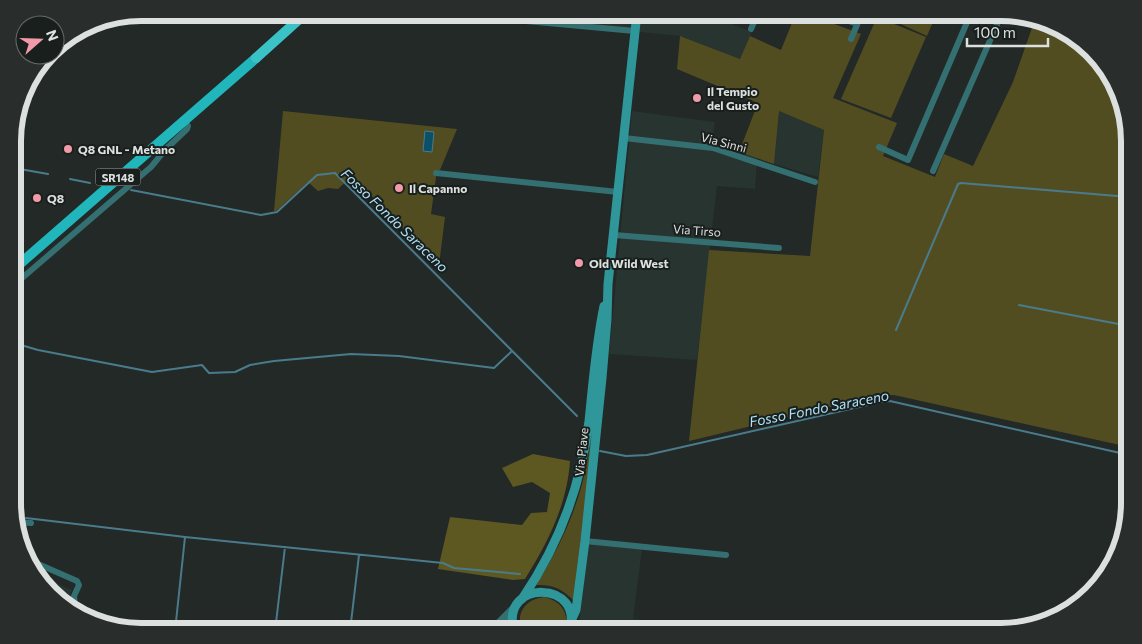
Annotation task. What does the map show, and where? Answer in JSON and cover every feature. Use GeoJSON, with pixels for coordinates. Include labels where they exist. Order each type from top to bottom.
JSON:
{"type":"FeatureCollection","features":[{"type":"Feature","properties":{"kind":"highway","name":"SR148"},"geometry":{"type":"LineString","coordinates":[[256,58],[290,22]]}},
{"type":"Feature","properties":{"kind":"highway","name":"SR148"},"geometry":{"type":"LineString","coordinates":[[256,58],[295,22]]}},
{"type":"Feature","properties":{"kind":"main road","name":"Via Piave"},"geometry":{"type":"LineString","coordinates":[[515,607],[540,572],[554,546],[577,480],[588,422],[600,327],[608,284],[636,21]]}},
{"type":"Feature","properties":{"kind":"main road","name":"SR148"},"geometry":{"type":"LineString","coordinates":[[21,264],[256,58]]}},
{"type":"Feature","properties":{"kind":"main road","name":"Via Piave"},"geometry":{"type":"LineString","coordinates":[[572,623],[576,610],[585,541],[608,318],[608,284]]}},
{"type":"Feature","properties":{"kind":"main road"},"geometry":{"type":"LineString","coordinates":[[522,599],[540,591],[558,596],[570,611],[570,623]]}},
{"type":"Feature","properties":{"kind":"main road"},"geometry":{"type":"LineString","coordinates":[[513,623],[512,616],[515,607]]}},
{"type":"Feature","properties":{"kind":"street"},"geometry":{"type":"LineString","coordinates":[[752,29],[755,21]]}},
{"type":"Feature","properties":{"kind":"street"},"geometry":{"type":"LineString","coordinates":[[850,21],[857,24]]}},
{"type":"Feature","properties":{"kind":"street"},"geometry":{"type":"LineString","coordinates":[[851,39],[858,21]]}},
{"type":"Feature","properties":{"kind":"street"},"geometry":{"type":"LineString","coordinates":[[879,147],[908,160],[967,21]]}},
{"type":"Feature","properties":{"kind":"street"},"geometry":{"type":"LineString","coordinates":[[933,171],[999,21]]}},
{"type":"Feature","properties":{"kind":"street"},"geometry":{"type":"LineString","coordinates":[[532,22],[635,31]]}},
{"type":"Feature","properties":{"kind":"street"},"geometry":{"type":"LineString","coordinates":[[21,279],[151,167],[165,150],[187,129],[186,120]]}},
{"type":"Feature","properties":{"kind":"street","name":"Via Sinni"},"geometry":{"type":"LineString","coordinates":[[624,138],[713,148],[815,182]]}},
{"type":"Feature","properties":{"kind":"street"},"geometry":{"type":"LineString","coordinates":[[436,173],[618,192]]}},
{"type":"Feature","properties":{"kind":"street","name":"Via Tirso"},"geometry":{"type":"LineString","coordinates":[[614,235],[779,248]]}},
{"type":"Feature","properties":{"kind":"street"},"geometry":{"type":"LineString","coordinates":[[23,522],[31,523]]}},
{"type":"Feature","properties":{"kind":"street"},"geometry":{"type":"LineString","coordinates":[[585,541],[726,555]]}},
{"type":"Feature","properties":{"kind":"street"},"geometry":{"type":"LineString","coordinates":[[38,564],[77,581],[75,603]]}},
{"type":"Feature","properties":{"kind":"street"},"geometry":{"type":"LineString","coordinates":[[499,623],[515,607]]}},
{"type":"Feature","properties":{"kind":"shaded area"},"geometry":{"type":"Polygon","coordinates":[[[727,21],[752,32],[740,59],[680,36],[640,32],[630,34],[510,22],[727,21]]]}},
{"type":"Feature","properties":{"kind":"shaded area"},"geometry":{"type":"Polygon","coordinates":[[[793,21],[827,21],[861,34],[833,98],[897,123],[883,156],[935,177],[944,154],[973,166],[1013,82],[1033,25],[1061,37],[1091,62],[1108,88],[1118,118],[1120,134],[1120,445],[894,395],[876,396],[689,441],[709,250],[810,256],[824,130],[779,111],[774,164],[739,152],[758,103],[677,69],[680,36],[740,59],[750,36],[781,50],[793,21]]]}},
{"type":"Feature","properties":{"kind":"shaded area"},"geometry":{"type":"Polygon","coordinates":[[[875,21],[887,21],[926,37],[891,118],[841,99],[875,21]]]}},
{"type":"Feature","properties":{"kind":"shaded area"},"geometry":{"type":"Polygon","coordinates":[[[894,21],[933,21],[927,36],[894,21]]]}},
{"type":"Feature","properties":{"kind":"shaded area","name":"Il Capanno"},"geometry":{"type":"Polygon","coordinates":[[[283,111],[457,129],[440,170],[437,170],[431,214],[445,217],[439,265],[352,176],[338,189],[328,188],[318,191],[308,182],[274,211],[283,111]]]}},
{"type":"Feature","properties":{"kind":"shaded area"},"geometry":{"type":"Polygon","coordinates":[[[632,111],[715,122],[712,142],[757,158],[755,189],[717,186],[697,360],[609,354],[632,111]]]}},
{"type":"Feature","properties":{"kind":"shaded area"},"geometry":{"type":"Polygon","coordinates":[[[779,111],[824,130],[818,177],[774,164],[779,111]]]}},
{"type":"Feature","properties":{"kind":"shaded area"},"geometry":{"type":"Polygon","coordinates":[[[600,359],[575,602],[557,588],[548,585],[536,585],[562,538],[581,488],[591,440],[600,359]]]}},
{"type":"Feature","properties":{"kind":"shaded area"},"geometry":{"type":"Polygon","coordinates":[[[533,454],[570,461],[561,508],[549,537],[525,579],[513,580],[438,569],[450,517],[522,525],[531,513],[547,512],[550,493],[532,482],[513,487],[502,468],[533,454]]]}},
{"type":"Feature","properties":{"kind":"shaded area"},"geometry":{"type":"Polygon","coordinates":[[[589,543],[642,549],[633,619],[667,622],[579,622],[589,543]]]}},
{"type":"Feature","properties":{"kind":"shaded area"},"geometry":{"type":"Polygon","coordinates":[[[49,580],[72,590],[70,595],[71,600],[49,580]]]}},
{"type":"Feature","properties":{"kind":"shaded area"},"geometry":{"type":"Polygon","coordinates":[[[544,597],[560,605],[565,614],[566,623],[520,623],[521,613],[524,608],[527,604],[544,597]]]}},
{"type":"Feature","properties":{"kind":"water"},"geometry":{"type":"Polygon","coordinates":[[[425,131],[434,132],[432,152],[423,151],[425,131]]]}},
{"type":"Feature","properties":{"kind":"waterway","name":"Fosso Fondo Saraceno"},"geometry":{"type":"LineString","coordinates":[[21,169],[48,174]]}},
{"type":"Feature","properties":{"kind":"waterway","name":"Fosso Fondo Saraceno"},"geometry":{"type":"LineString","coordinates":[[131,190],[261,215],[277,212],[317,175],[335,173],[577,416]]}},
{"type":"Feature","properties":{"kind":"waterway","name":"Fosso Fondo Saraceno"},"geometry":{"type":"LineString","coordinates":[[70,179],[90,183]]}},
{"type":"Feature","properties":{"kind":"waterway"},"geometry":{"type":"LineString","coordinates":[[896,330],[958,184],[1120,196]]}},
{"type":"Feature","properties":{"kind":"waterway"},"geometry":{"type":"LineString","coordinates":[[1019,305],[1120,324]]}},
{"type":"Feature","properties":{"kind":"waterway"},"geometry":{"type":"LineString","coordinates":[[21,345],[152,372],[202,365],[209,373],[235,372],[250,365],[274,361],[351,354],[399,356],[494,368],[512,351]]}},
{"type":"Feature","properties":{"kind":"waterway","name":"Fosso Fondo Saraceno"},"geometry":{"type":"LineString","coordinates":[[600,451],[626,456],[647,455],[890,401],[1120,453]]}},
{"type":"Feature","properties":{"kind":"waterway"},"geometry":{"type":"LineString","coordinates":[[26,518],[185,537],[443,563],[454,568],[520,574]]}},
{"type":"Feature","properties":{"kind":"waterway"},"geometry":{"type":"LineString","coordinates":[[176,623],[185,537]]}},
{"type":"Feature","properties":{"kind":"waterway"},"geometry":{"type":"LineString","coordinates":[[276,623],[285,547]]}},
{"type":"Feature","properties":{"kind":"waterway"},"geometry":{"type":"LineString","coordinates":[[351,623],[359,555]]}},
{"type":"Feature","properties":{"kind":"place","name":"Il Tempio del Gusto"},"geometry":{"type":"Point","coordinates":[697,98]}},
{"type":"Feature","properties":{"kind":"place","name":"Q8 GNL - Metano"},"geometry":{"type":"Point","coordinates":[68,149]}},
{"type":"Feature","properties":{"kind":"place","name":"Il Capanno"},"geometry":{"type":"Point","coordinates":[399,188]}},
{"type":"Feature","properties":{"kind":"place","name":"Q8"},"geometry":{"type":"Point","coordinates":[37,198]}},
{"type":"Feature","properties":{"kind":"place","name":"Old Wild West"},"geometry":{"type":"Point","coordinates":[579,263]}}]}
